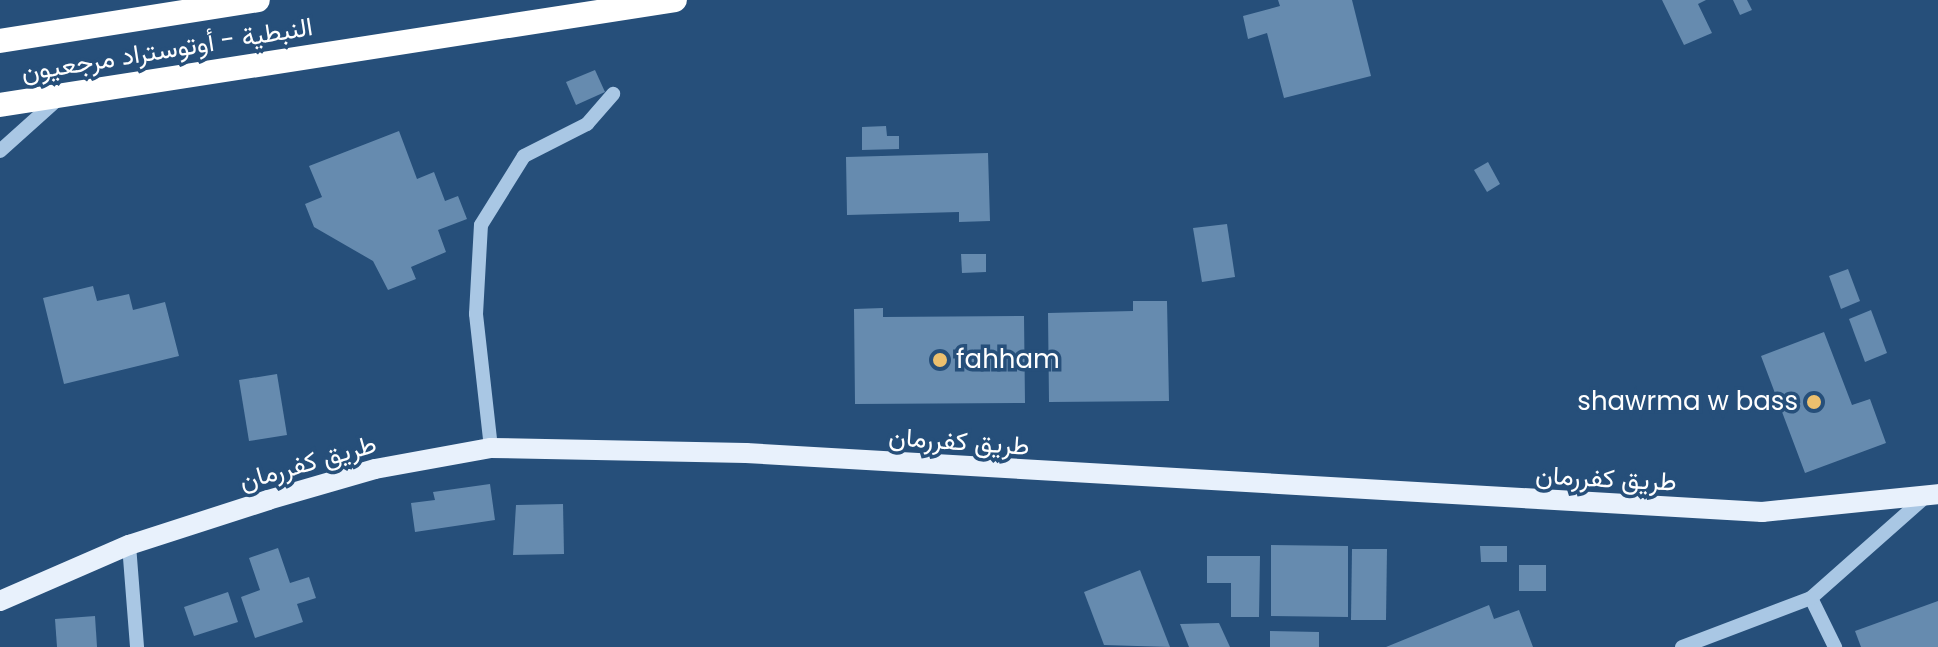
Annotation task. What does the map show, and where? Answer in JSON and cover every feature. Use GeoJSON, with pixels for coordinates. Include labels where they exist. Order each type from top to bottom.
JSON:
{"type":"FeatureCollection","features":[{"type":"Feature","properties":{"kind":"highway","name":"النبطية - أوتوستراد مرجعيون"},"geometry":{"type":"LineString","coordinates":[[0,41],[171,8],[258,0]]}},
{"type":"Feature","properties":{"kind":"highway","name":"النبطية - أوتوستراد مرجعيون"},"geometry":{"type":"LineString","coordinates":[[0,105],[675,0]]}},
{"type":"Feature","properties":{"kind":"main road","name":"طريق كفررمان"},"geometry":{"type":"LineString","coordinates":[[0,601],[129,545],[375,469],[491,448],[746,453],[1762,512],[1931,496]]}},
{"type":"Feature","properties":{"kind":"street"},"geometry":{"type":"LineString","coordinates":[[0,151],[64,94]]}},
{"type":"Feature","properties":{"kind":"street"},"geometry":{"type":"LineString","coordinates":[[491,448],[476,314],[481,225],[524,156],[587,124],[613,94]]}},
{"type":"Feature","properties":{"kind":"street"},"geometry":{"type":"LineString","coordinates":[[1682,647],[1811,598],[1931,496]]}},
{"type":"Feature","properties":{"kind":"street"},"geometry":{"type":"LineString","coordinates":[[129,545],[137,647]]}},
{"type":"Feature","properties":{"kind":"street"},"geometry":{"type":"LineString","coordinates":[[1811,598],[1835,647]]}},
{"type":"Feature","properties":{"kind":"building"},"geometry":{"type":"Polygon","coordinates":[[[1278,0],[1352,0],[1371,76],[1284,98],[1267,33],[1248,39],[1243,16],[1280,6],[1278,0]]]}},
{"type":"Feature","properties":{"kind":"building"},"geometry":{"type":"Polygon","coordinates":[[[1662,0],[1706,0],[1698,4],[1712,33],[1684,45],[1662,0]]]}},
{"type":"Feature","properties":{"kind":"building"},"geometry":{"type":"Polygon","coordinates":[[[1733,0],[1747,0],[1752,10],[1740,15],[1733,0]]]}},
{"type":"Feature","properties":{"kind":"building"},"geometry":{"type":"Polygon","coordinates":[[[595,70],[605,92],[576,105],[566,82],[595,70]]]}},
{"type":"Feature","properties":{"kind":"building"},"geometry":{"type":"Polygon","coordinates":[[[886,126],[887,136],[899,136],[899,149],[862,150],[862,127],[886,126]]]}},
{"type":"Feature","properties":{"kind":"building"},"geometry":{"type":"Polygon","coordinates":[[[399,131],[417,179],[434,172],[445,201],[458,196],[467,219],[438,230],[446,252],[411,267],[416,279],[388,290],[373,261],[314,227],[305,204],[322,197],[309,166],[399,131]]]}},
{"type":"Feature","properties":{"kind":"building"},"geometry":{"type":"Polygon","coordinates":[[[988,153],[990,221],[959,222],[959,212],[847,215],[846,157],[988,153]]]}},
{"type":"Feature","properties":{"kind":"building"},"geometry":{"type":"Polygon","coordinates":[[[1488,162],[1500,184],[1487,192],[1474,170],[1488,162]]]}},
{"type":"Feature","properties":{"kind":"building"},"geometry":{"type":"Polygon","coordinates":[[[1227,224],[1235,277],[1202,282],[1193,228],[1227,224]]]}},
{"type":"Feature","properties":{"kind":"building"},"geometry":{"type":"Polygon","coordinates":[[[961,254],[986,254],[986,272],[962,273],[961,254]]]}},
{"type":"Feature","properties":{"kind":"building"},"geometry":{"type":"Polygon","coordinates":[[[1848,269],[1860,301],[1841,309],[1829,276],[1848,269]]]}},
{"type":"Feature","properties":{"kind":"building"},"geometry":{"type":"Polygon","coordinates":[[[93,286],[97,301],[129,294],[133,310],[165,302],[179,356],[64,384],[43,298],[93,286]]]}},
{"type":"Feature","properties":{"kind":"building"},"geometry":{"type":"Polygon","coordinates":[[[1133,301],[1167,301],[1169,401],[1049,402],[1048,313],[1133,311],[1133,301]]]}},
{"type":"Feature","properties":{"kind":"building","name":"fahham"},"geometry":{"type":"Polygon","coordinates":[[[883,308],[883,317],[1024,316],[1025,403],[855,404],[854,309],[883,308]]]}},
{"type":"Feature","properties":{"kind":"building"},"geometry":{"type":"Polygon","coordinates":[[[1871,310],[1887,353],[1865,362],[1849,319],[1871,310]]]}},
{"type":"Feature","properties":{"kind":"building","name":"shawrma w bass"},"geometry":{"type":"Polygon","coordinates":[[[1824,332],[1852,405],[1870,399],[1886,443],[1805,473],[1761,356],[1824,332]]]}},
{"type":"Feature","properties":{"kind":"building"},"geometry":{"type":"Polygon","coordinates":[[[277,374],[287,435],[249,441],[239,380],[277,374]]]}},
{"type":"Feature","properties":{"kind":"building"},"geometry":{"type":"Polygon","coordinates":[[[490,484],[495,520],[415,532],[411,503],[435,500],[433,492],[490,484]]]}},
{"type":"Feature","properties":{"kind":"building"},"geometry":{"type":"Polygon","coordinates":[[[563,504],[564,554],[513,555],[516,505],[563,504]]]}},
{"type":"Feature","properties":{"kind":"building"},"geometry":{"type":"Polygon","coordinates":[[[1271,545],[1348,546],[1348,617],[1271,616],[1271,545]]]}},
{"type":"Feature","properties":{"kind":"building"},"geometry":{"type":"Polygon","coordinates":[[[1480,546],[1507,546],[1507,562],[1481,562],[1480,546]]]}},
{"type":"Feature","properties":{"kind":"building"},"geometry":{"type":"Polygon","coordinates":[[[278,548],[290,583],[309,577],[316,598],[297,604],[303,622],[255,638],[241,597],[260,590],[249,558],[278,548]]]}},
{"type":"Feature","properties":{"kind":"building"},"geometry":{"type":"Polygon","coordinates":[[[1352,549],[1387,549],[1386,620],[1351,620],[1352,549]]]}},
{"type":"Feature","properties":{"kind":"building"},"geometry":{"type":"Polygon","coordinates":[[[1207,556],[1260,556],[1259,617],[1231,617],[1231,583],[1207,583],[1207,556]]]}},
{"type":"Feature","properties":{"kind":"building"},"geometry":{"type":"Polygon","coordinates":[[[1519,565],[1546,565],[1546,591],[1519,591],[1519,565]]]}},
{"type":"Feature","properties":{"kind":"building"},"geometry":{"type":"Polygon","coordinates":[[[1140,570],[1170,647],[1104,645],[1084,592],[1140,570]]]}},
{"type":"Feature","properties":{"kind":"building"},"geometry":{"type":"Polygon","coordinates":[[[228,592],[238,622],[194,636],[184,607],[228,592]]]}},
{"type":"Feature","properties":{"kind":"building"},"geometry":{"type":"Polygon","coordinates":[[[1938,601],[1938,647],[1861,647],[1855,631],[1938,601]]]}},
{"type":"Feature","properties":{"kind":"building"},"geometry":{"type":"Polygon","coordinates":[[[1489,605],[1494,619],[1519,610],[1533,647],[1386,647],[1489,605]]]}},
{"type":"Feature","properties":{"kind":"building"},"geometry":{"type":"Polygon","coordinates":[[[95,616],[97,647],[57,647],[55,619],[95,616]]]}},
{"type":"Feature","properties":{"kind":"building"},"geometry":{"type":"Polygon","coordinates":[[[1219,623],[1230,647],[1189,647],[1180,624],[1219,623]]]}},
{"type":"Feature","properties":{"kind":"building"},"geometry":{"type":"Polygon","coordinates":[[[1270,631],[1319,632],[1319,647],[1270,647],[1270,631]]]}},
{"type":"Feature","properties":{"kind":"place","name":"fahham"},"geometry":{"type":"Point","coordinates":[940,360]}},
{"type":"Feature","properties":{"kind":"place","name":"shawrma w bass"},"geometry":{"type":"Point","coordinates":[1814,402]}}]}
